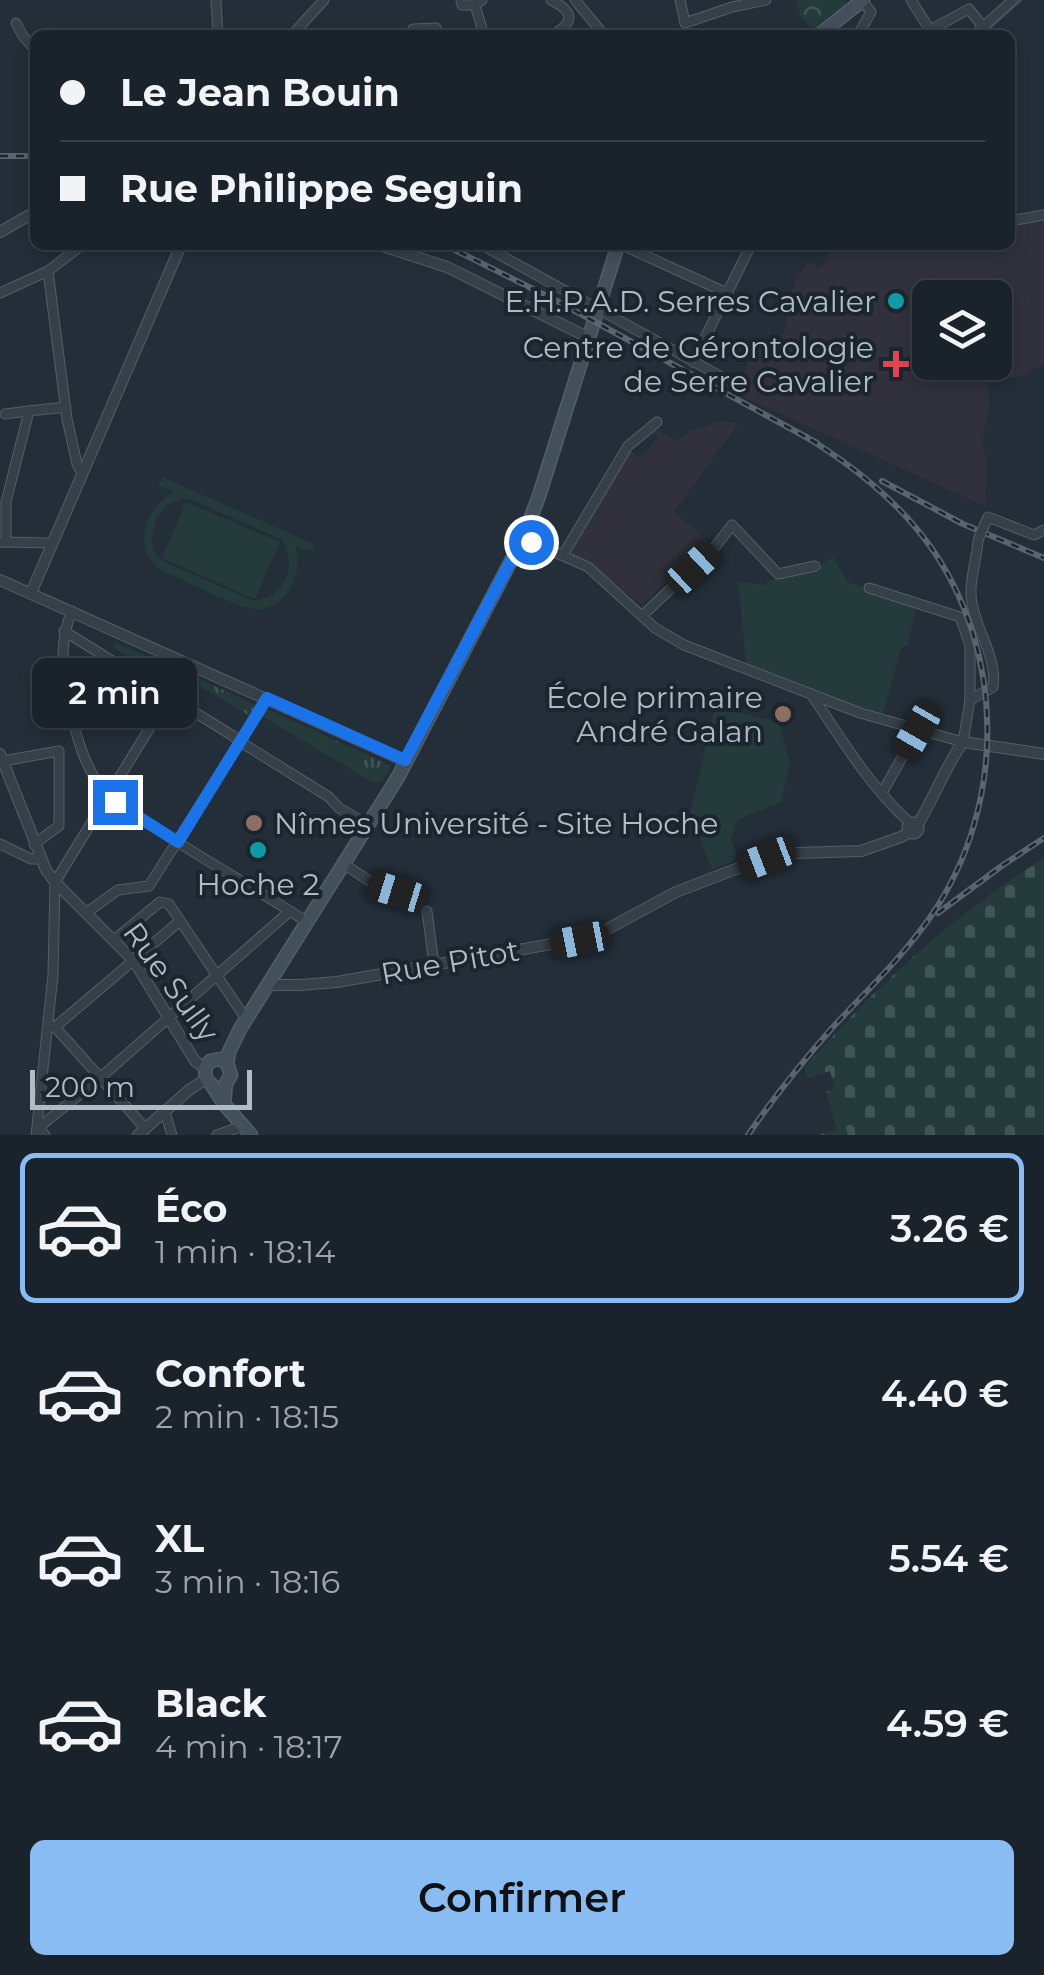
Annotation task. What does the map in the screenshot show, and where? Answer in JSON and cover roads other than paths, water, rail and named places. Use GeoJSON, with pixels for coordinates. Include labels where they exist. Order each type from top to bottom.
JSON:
{"type":"FeatureCollection","features":[{"type":"Feature","properties":{"kind":"main road"},"geometry":{"type":"LineString","coordinates":[[826,30],[859,1]]}},
{"type":"Feature","properties":{"kind":"main road"},"geometry":{"type":"LineString","coordinates":[[215,1073],[219,1050],[243,1024],[398,777],[523,538],[618,250]]}},
{"type":"Feature","properties":{"kind":"main road","name":"Rue Sully"},"geometry":{"type":"LineString","coordinates":[[215,1073],[224,1104],[247,1130]]}},
{"type":"Feature","properties":{"kind":"street"},"geometry":{"type":"LineString","coordinates":[[216,0],[218,30]]}},
{"type":"Feature","properties":{"kind":"street"},"geometry":{"type":"LineString","coordinates":[[297,30],[324,0]]}},
{"type":"Feature","properties":{"kind":"street"},"geometry":{"type":"LineString","coordinates":[[460,0],[462,5],[478,3],[483,30]]}},
{"type":"Feature","properties":{"kind":"street"},"geometry":{"type":"LineString","coordinates":[[551,0],[569,15],[567,24],[559,30]]}},
{"type":"Feature","properties":{"kind":"street"},"geometry":{"type":"LineString","coordinates":[[574,0],[600,30]]}},
{"type":"Feature","properties":{"kind":"street"},"geometry":{"type":"LineString","coordinates":[[680,0],[685,23],[766,0]]}},
{"type":"Feature","properties":{"kind":"street"},"geometry":{"type":"LineString","coordinates":[[911,0],[930,30],[969,8],[984,28]]}},
{"type":"Feature","properties":{"kind":"street"},"geometry":{"type":"LineString","coordinates":[[981,30],[1014,0]]}},
{"type":"Feature","properties":{"kind":"street"},"geometry":{"type":"LineString","coordinates":[[859,1],[871,12],[861,30]]}},
{"type":"Feature","properties":{"kind":"street"},"geometry":{"type":"LineString","coordinates":[[16,23],[30,44]]}},
{"type":"Feature","properties":{"kind":"street"},"geometry":{"type":"LineString","coordinates":[[412,30],[437,30]]}},
{"type":"Feature","properties":{"kind":"street"},"geometry":{"type":"LineString","coordinates":[[0,232],[30,215]]}},
{"type":"Feature","properties":{"kind":"street"},"geometry":{"type":"LineString","coordinates":[[1015,219],[1044,215]]}},
{"type":"Feature","properties":{"kind":"street"},"geometry":{"type":"LineString","coordinates":[[0,293],[48,271],[75,250]]}},
{"type":"Feature","properties":{"kind":"street"},"geometry":{"type":"LineString","coordinates":[[31,593],[179,250]]}},
{"type":"Feature","properties":{"kind":"street"},"geometry":{"type":"LineString","coordinates":[[394,250],[447,267],[588,338]]}},
{"type":"Feature","properties":{"kind":"street"},"geometry":{"type":"LineString","coordinates":[[490,250],[596,314],[740,387]]}},
{"type":"Feature","properties":{"kind":"street"},"geometry":{"type":"LineString","coordinates":[[631,250],[727,293]]}},
{"type":"Feature","properties":{"kind":"street"},"geometry":{"type":"LineString","coordinates":[[693,362],[748,250]]}},
{"type":"Feature","properties":{"kind":"street"},"geometry":{"type":"LineString","coordinates":[[48,271],[66,407],[76,464],[82,473]]}},
{"type":"Feature","properties":{"kind":"street"},"geometry":{"type":"LineString","coordinates":[[4,414],[66,407]]}},
{"type":"Feature","properties":{"kind":"street"},"geometry":{"type":"LineString","coordinates":[[29,411],[6,502],[3,542],[52,543]]}},
{"type":"Feature","properties":{"kind":"street"},"geometry":{"type":"LineString","coordinates":[[563,554],[628,446],[657,422]]}},
{"type":"Feature","properties":{"kind":"street"},"geometry":{"type":"LineString","coordinates":[[970,700],[993,687],[994,679],[971,600],[978,540],[988,517],[1034,535],[1044,530]]}},
{"type":"Feature","properties":{"kind":"street"},"geometry":{"type":"LineString","coordinates":[[642,615],[715,547],[732,525],[778,574],[815,566]]}},
{"type":"Feature","properties":{"kind":"street"},"geometry":{"type":"LineString","coordinates":[[523,538],[588,568],[654,628],[684,645],[860,714],[963,742],[1044,754]]}},
{"type":"Feature","properties":{"kind":"street"},"geometry":{"type":"LineString","coordinates":[[0,580],[405,760]]}},
{"type":"Feature","properties":{"kind":"street"},"geometry":{"type":"LineString","coordinates":[[812,694],[844,743],[912,826],[963,742],[970,700],[970,645],[960,616],[869,588]]}},
{"type":"Feature","properties":{"kind":"street"},"geometry":{"type":"LineString","coordinates":[[72,611],[64,631],[65,682],[72,719],[98,784],[108,796],[308,922]]}},
{"type":"Feature","properties":{"kind":"street"},"geometry":{"type":"LineString","coordinates":[[64,631],[170,695],[368,825]]}},
{"type":"Feature","properties":{"kind":"street"},"geometry":{"type":"LineString","coordinates":[[40,1133],[52,1026],[54,882],[188,664]]}},
{"type":"Feature","properties":{"kind":"street"},"geometry":{"type":"LineString","coordinates":[[86,913],[118,890],[150,886],[267,698]]}},
{"type":"Feature","properties":{"kind":"street"},"geometry":{"type":"LineString","coordinates":[[882,792],[917,731]]}},
{"type":"Feature","properties":{"kind":"street"},"geometry":{"type":"LineString","coordinates":[[60,753],[82,749]]}},
{"type":"Feature","properties":{"kind":"street"},"geometry":{"type":"LineString","coordinates":[[1,758],[60,750],[59,826],[34,844]]}},
{"type":"Feature","properties":{"kind":"street","name":"Rue Sully"},"geometry":{"type":"LineString","coordinates":[[1,758],[40,859],[54,882],[134,961],[195,1061],[215,1073]]}},
{"type":"Feature","properties":{"kind":"street","name":"Rue Pitot"},"geometry":{"type":"LineString","coordinates":[[268,985],[337,982],[580,940],[676,892],[767,858],[861,851],[902,837],[912,826]]}},
{"type":"Feature","properties":{"kind":"street"},"geometry":{"type":"LineString","coordinates":[[0,844],[31,859],[40,859]]}},
{"type":"Feature","properties":{"kind":"street"},"geometry":{"type":"LineString","coordinates":[[344,864],[374,885],[420,898]]}},
{"type":"Feature","properties":{"kind":"street"},"geometry":{"type":"LineString","coordinates":[[114,940],[160,902],[169,904],[243,1024]]}},
{"type":"Feature","properties":{"kind":"street"},"geometry":{"type":"LineString","coordinates":[[40,1133],[290,911]]}},
{"type":"Feature","properties":{"kind":"street"},"geometry":{"type":"LineString","coordinates":[[427,911],[434,964]]}},
{"type":"Feature","properties":{"kind":"street"},"geometry":{"type":"LineString","coordinates":[[52,1026],[180,921]]}},
{"type":"Feature","properties":{"kind":"street"},"geometry":{"type":"LineString","coordinates":[[52,1026],[142,1132],[215,1073]]}},
{"type":"Feature","properties":{"kind":"street"},"geometry":{"type":"LineString","coordinates":[[165,1112],[172,1135]]}},
{"type":"Feature","properties":{"kind":"street"},"geometry":{"type":"LineString","coordinates":[[217,1135],[247,1130]]}},
{"type":"Feature","properties":{"kind":"waterway"},"geometry":{"type":"LineString","coordinates":[[988,30],[1021,0]]}},
{"type":"Feature","properties":{"kind":"railway"},"geometry":{"type":"LineString","coordinates":[[0,156],[30,156]]}},
{"type":"Feature","properties":{"kind":"railway"},"geometry":{"type":"LineString","coordinates":[[455,250],[817,443]]}},
{"type":"Feature","properties":{"kind":"railway"},"geometry":{"type":"LineString","coordinates":[[748,1135],[810,1053],[898,958],[933,913],[957,870],[974,825],[984,777],[984,680],[973,633],[955,588],[930,546],[889,499],[805,436]]}},
{"type":"Feature","properties":{"kind":"railway"},"geometry":{"type":"LineString","coordinates":[[882,481],[963,524],[1044,558]]}},
{"type":"Feature","properties":{"kind":"railway"},"geometry":{"type":"LineString","coordinates":[[938,913],[1044,838]]}},
{"type":"Feature","properties":{"kind":"place","name":"E.H.P.A.D. Serres Cavalier"},"geometry":{"type":"Point","coordinates":[896,301]}},
{"type":"Feature","properties":{"kind":"place","name":"Centre de Gérontologie de Serre Cavalier"},"geometry":{"type":"Point","coordinates":[896,364]}},
{"type":"Feature","properties":{"kind":"place","name":"École primaire André Galan"},"geometry":{"type":"Point","coordinates":[783,714]}},
{"type":"Feature","properties":{"kind":"place","name":"Nîmes Université - Site Hoche"},"geometry":{"type":"Point","coordinates":[254,823]}},
{"type":"Feature","properties":{"kind":"place","name":"Hoche 2"},"geometry":{"type":"Point","coordinates":[258,850]}}]}
